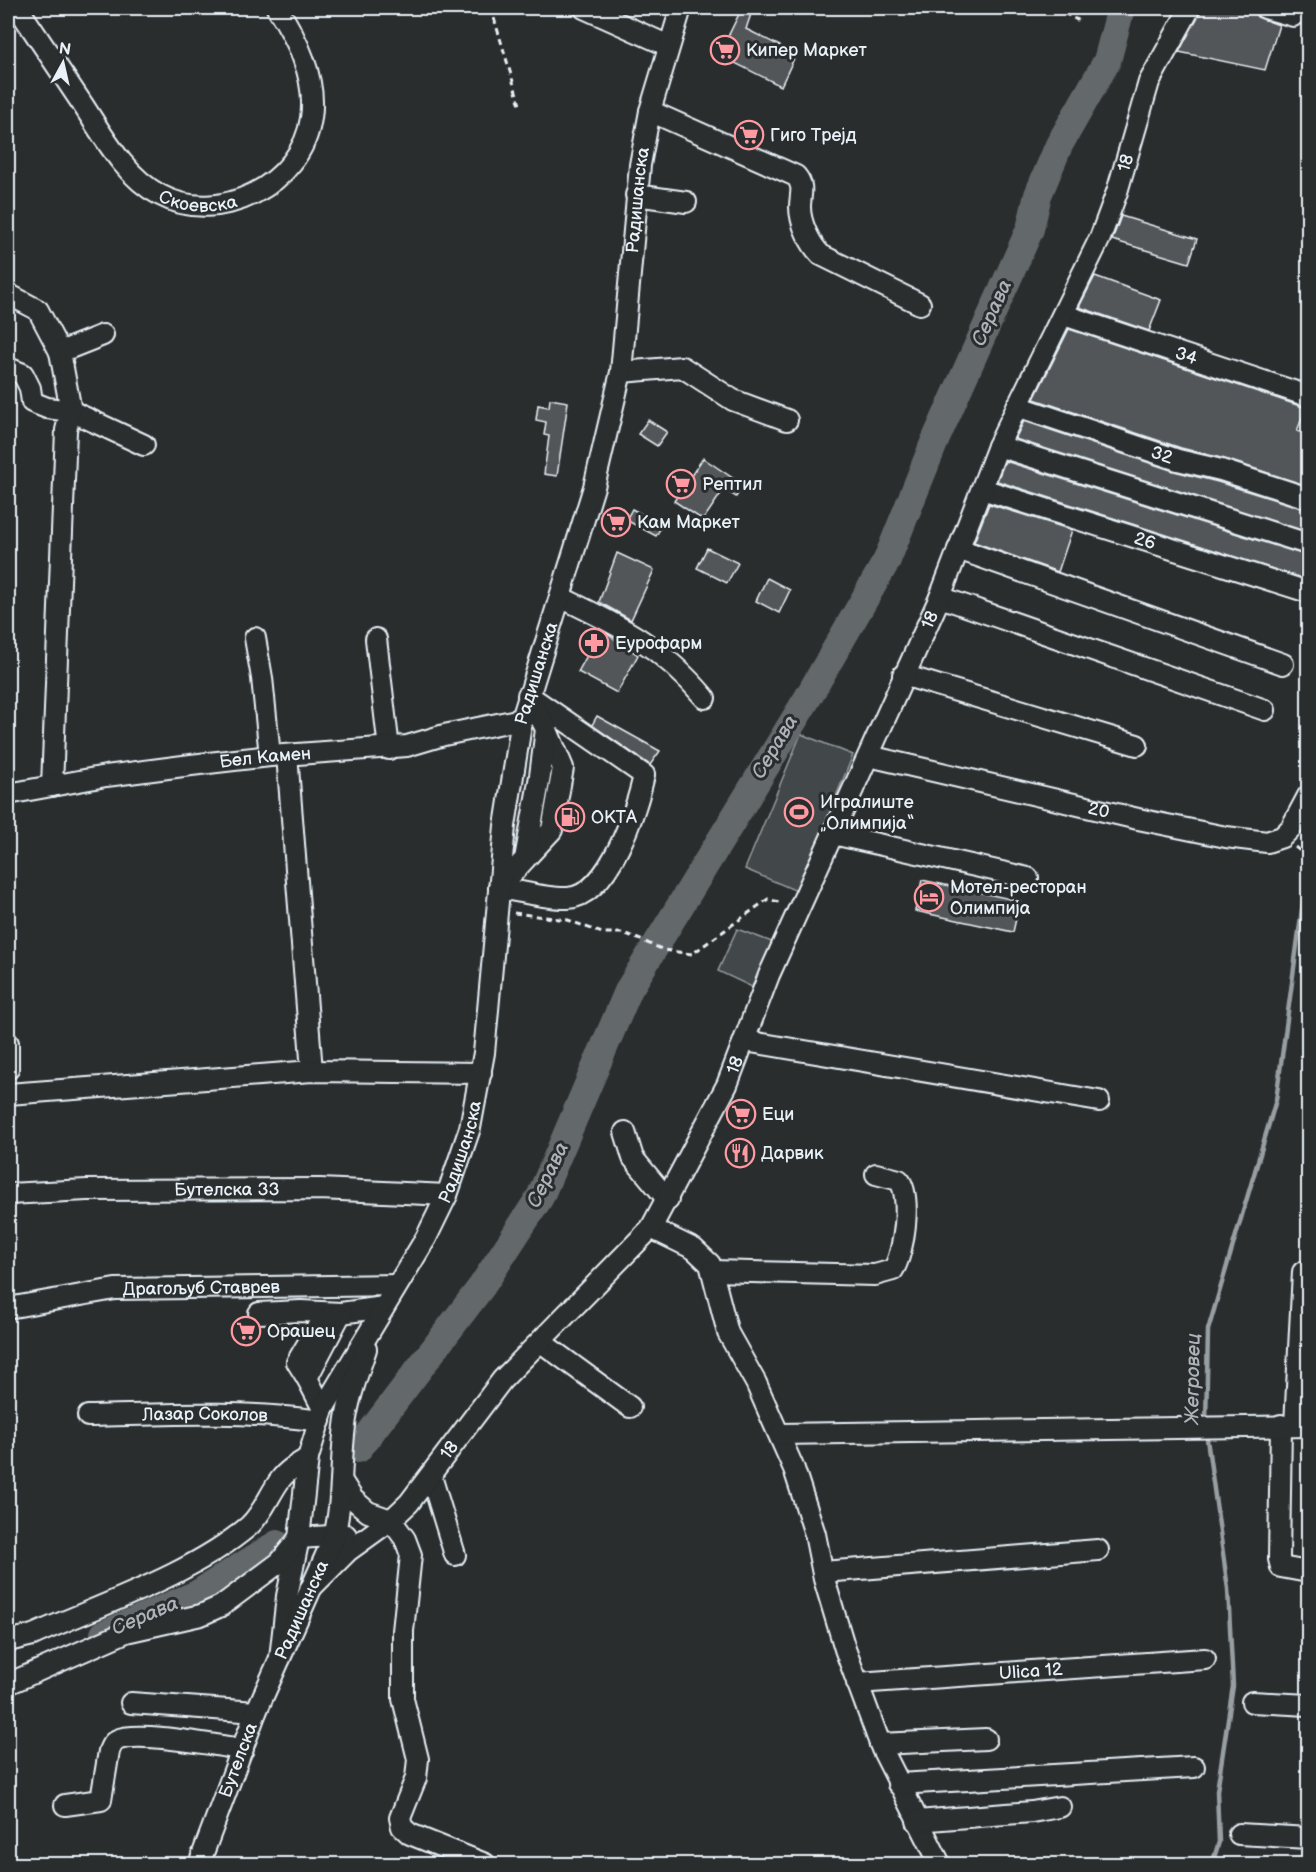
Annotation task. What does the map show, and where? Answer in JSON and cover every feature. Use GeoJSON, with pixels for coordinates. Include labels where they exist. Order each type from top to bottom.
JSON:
{"type":"FeatureCollection","features":[{"type":"Feature","properties":{"kind":"street","name":"Скоевска"},"geometry":{"type":"LineString","coordinates":[[18,8],[126,167],[161,196],[191,205],[241,201],[255,194],[291,164],[306,138],[311,118],[309,80],[300,48],[277,8]]}},
{"type":"Feature","properties":{"kind":"street"},"geometry":{"type":"LineString","coordinates":[[584,8],[669,46]]}},
{"type":"Feature","properties":{"kind":"street","name":"Радишанска"},"geometry":{"type":"LineString","coordinates":[[280,1658],[287,1596],[299,1538],[308,1458],[319,1422],[345,1369],[426,1239],[447,1195],[470,1128],[481,1073],[505,826],[522,719],[594,487],[621,372],[636,195],[650,111],[681,8]]}},
{"type":"Feature","properties":{"kind":"street","name":"18"},"geometry":{"type":"LineString","coordinates":[[310,1589],[348,1551],[384,1524],[431,1476],[502,1380],[651,1228],[668,1200],[711,1119],[745,1041],[796,906],[833,834],[940,597],[998,446],[1064,315],[1111,210],[1149,82],[1190,8]]}},
{"type":"Feature","properties":{"kind":"street"},"geometry":{"type":"LineString","coordinates":[[1265,8],[1293,16]]}},
{"type":"Feature","properties":{"kind":"street"},"geometry":{"type":"LineString","coordinates":[[650,111],[796,176],[802,189],[800,209],[812,246],[821,255],[920,304]]}},
{"type":"Feature","properties":{"kind":"street"},"geometry":{"type":"LineString","coordinates":[[636,195],[686,202]]}},
{"type":"Feature","properties":{"kind":"street"},"geometry":{"type":"LineString","coordinates":[[8,294],[38,310],[60,352],[70,411],[66,430],[52,786]]}},
{"type":"Feature","properties":{"kind":"street","name":"34"},"geometry":{"type":"LineString","coordinates":[[1064,315],[1308,396]]}},
{"type":"Feature","properties":{"kind":"street"},"geometry":{"type":"LineString","coordinates":[[60,352],[103,335]]}},
{"type":"Feature","properties":{"kind":"street"},"geometry":{"type":"LineString","coordinates":[[621,372],[682,367],[733,400],[788,420]]}},
{"type":"Feature","properties":{"kind":"street"},"geometry":{"type":"LineString","coordinates":[[8,368],[23,375],[32,402],[48,408],[70,411],[144,445]]}},
{"type":"Feature","properties":{"kind":"street","name":"32"},"geometry":{"type":"LineString","coordinates":[[1017,405],[1178,460],[1221,470],[1308,498]]}},
{"type":"Feature","properties":{"kind":"street"},"geometry":{"type":"LineString","coordinates":[[998,446],[1308,544]]}},
{"type":"Feature","properties":{"kind":"street","name":"26"},"geometry":{"type":"LineString","coordinates":[[982,489],[1308,592]]}},
{"type":"Feature","properties":{"kind":"street"},"geometry":{"type":"LineString","coordinates":[[958,549],[1283,664]]}},
{"type":"Feature","properties":{"kind":"street"},"geometry":{"type":"LineString","coordinates":[[560,597],[649,644],[680,669],[705,698]]}},
{"type":"Feature","properties":{"kind":"street"},"geometry":{"type":"LineString","coordinates":[[940,597],[1265,710]]}},
{"type":"Feature","properties":{"kind":"street"},"geometry":{"type":"LineString","coordinates":[[255,638],[278,756],[312,1071]]}},
{"type":"Feature","properties":{"kind":"street"},"geometry":{"type":"LineString","coordinates":[[376,639],[389,749]]}},
{"type":"Feature","properties":{"kind":"street"},"geometry":{"type":"LineString","coordinates":[[903,675],[1137,745]]}},
{"type":"Feature","properties":{"kind":"street"},"geometry":{"type":"LineString","coordinates":[[499,888],[525,859],[546,729],[528,695]]}},
{"type":"Feature","properties":{"kind":"street"},"geometry":{"type":"LineString","coordinates":[[499,888],[569,898],[597,883],[622,841],[639,800],[644,775],[528,695]]}},
{"type":"Feature","properties":{"kind":"street","name":"Бел Камен"},"geometry":{"type":"LineString","coordinates":[[8,794],[278,756],[389,749],[522,719]]}},
{"type":"Feature","properties":{"kind":"street","name":"20"},"geometry":{"type":"LineString","coordinates":[[869,756],[1138,819],[1267,842],[1282,837],[1291,828],[1308,796]]}},
{"type":"Feature","properties":{"kind":"street"},"geometry":{"type":"LineString","coordinates":[[833,834],[1028,878]]}},
{"type":"Feature","properties":{"kind":"street"},"geometry":{"type":"LineString","coordinates":[[745,1041],[1099,1101]]}},
{"type":"Feature","properties":{"kind":"street"},"geometry":{"type":"LineString","coordinates":[[8,1043],[8,1069]]}},
{"type":"Feature","properties":{"kind":"street"},"geometry":{"type":"LineString","coordinates":[[8,1094],[312,1071],[481,1073]]}},
{"type":"Feature","properties":{"kind":"street"},"geometry":{"type":"LineString","coordinates":[[625,1132],[633,1158],[668,1200]]}},
{"type":"Feature","properties":{"kind":"street"},"geometry":{"type":"LineString","coordinates":[[713,1271],[875,1275],[893,1270],[900,1259],[906,1195],[899,1180],[876,1174]]}},
{"type":"Feature","properties":{"kind":"street","name":"Бутелска 33"},"geometry":{"type":"LineString","coordinates":[[8,1194],[87,1190],[320,1189],[447,1195]]}},
{"type":"Feature","properties":{"kind":"street"},"geometry":{"type":"LineString","coordinates":[[651,1228],[694,1249],[710,1264],[728,1333],[756,1383],[794,1469],[857,1683],[880,1744],[898,1785],[940,1864]]}},
{"type":"Feature","properties":{"kind":"street"},"geometry":{"type":"LineString","coordinates":[[1303,1272],[1295,1425],[1279,1559],[1281,1568],[1308,1572]]}},
{"type":"Feature","properties":{"kind":"street","name":"Драгољуб Ставрев"},"geometry":{"type":"LineString","coordinates":[[8,1308],[115,1289],[397,1285]]}},
{"type":"Feature","properties":{"kind":"street"},"geometry":{"type":"LineString","coordinates":[[259,1313],[301,1311],[341,1313],[384,1307]]}},
{"type":"Feature","properties":{"kind":"street"},"geometry":{"type":"LineString","coordinates":[[319,1422],[307,1378],[297,1362],[321,1321],[341,1313]]}},
{"type":"Feature","properties":{"kind":"street","name":"Радишанска"},"geometry":{"type":"LineString","coordinates":[[280,1658],[334,1537],[343,1483],[349,1400],[372,1329]]}},
{"type":"Feature","properties":{"kind":"street"},"geometry":{"type":"LineString","coordinates":[[541,1341],[630,1407]]}},
{"type":"Feature","properties":{"kind":"street","name":"Лазар Соколов"},"geometry":{"type":"LineString","coordinates":[[88,1416],[215,1412],[278,1415],[319,1422],[344,1451]]}},
{"type":"Feature","properties":{"kind":"street"},"geometry":{"type":"LineString","coordinates":[[780,1434],[1201,1429],[1295,1425]]}},
{"type":"Feature","properties":{"kind":"street"},"geometry":{"type":"LineString","coordinates":[[8,1641],[33,1635],[196,1562],[249,1526],[262,1510],[280,1480],[291,1469],[308,1458]]}},
{"type":"Feature","properties":{"kind":"street"},"geometry":{"type":"LineString","coordinates":[[431,1476],[455,1555]]}},
{"type":"Feature","properties":{"kind":"street"},"geometry":{"type":"LineString","coordinates":[[343,1483],[353,1499],[405,1539],[411,1555],[403,1631],[403,1699],[418,1759],[416,1778],[400,1818],[402,1827],[410,1834],[485,1864]]}},
{"type":"Feature","properties":{"kind":"street"},"geometry":{"type":"LineString","coordinates":[[8,1684],[126,1632],[201,1614],[221,1606],[280,1562],[299,1538],[334,1537],[384,1524]]}},
{"type":"Feature","properties":{"kind":"street"},"geometry":{"type":"LineString","coordinates":[[823,1572],[1098,1550]]}},
{"type":"Feature","properties":{"kind":"street","name":"Бутелска"},"geometry":{"type":"LineString","coordinates":[[199,1864],[256,1712],[280,1658]]}},
{"type":"Feature","properties":{"kind":"street","name":"Ulica 12"},"geometry":{"type":"LineString","coordinates":[[857,1683],[1205,1659]]}},
{"type":"Feature","properties":{"kind":"street"},"geometry":{"type":"LineString","coordinates":[[131,1702],[256,1712]]}},
{"type":"Feature","properties":{"kind":"street"},"geometry":{"type":"LineString","coordinates":[[1252,1702],[1308,1705]]}},
{"type":"Feature","properties":{"kind":"street"},"geometry":{"type":"LineString","coordinates":[[65,1805],[101,1800],[109,1751],[111,1745],[118,1740],[156,1738],[243,1749]]}},
{"type":"Feature","properties":{"kind":"street"},"geometry":{"type":"LineString","coordinates":[[880,1744],[986,1739]]}},
{"type":"Feature","properties":{"kind":"street"},"geometry":{"type":"LineString","coordinates":[[898,1785],[1194,1767]]}},
{"type":"Feature","properties":{"kind":"street"},"geometry":{"type":"LineString","coordinates":[[917,1821],[1032,1812],[1060,1807]]}},
{"type":"Feature","properties":{"kind":"street"},"geometry":{"type":"LineString","coordinates":[[1239,1834],[1308,1838]]}},
{"type":"Feature","properties":{"kind":"path"},"geometry":{"type":"LineString","coordinates":[[491,8],[520,105]]}},
{"type":"Feature","properties":{"kind":"path"},"geometry":{"type":"LineString","coordinates":[[1055,8],[1077,20],[1085,8]]}},
{"type":"Feature","properties":{"kind":"path"},"geometry":{"type":"LineString","coordinates":[[497,911],[568,920],[602,933],[624,933],[664,950],[692,954],[768,899],[796,906]]}},
{"type":"Feature","properties":{"kind":"shaded area","name":"Игралиште „Олимпија“"},"geometry":{"type":"Polygon","coordinates":[[[801,734],[853,755],[797,891],[745,869],[801,734]]]}},
{"type":"Feature","properties":{"kind":"shaded area"},"geometry":{"type":"Polygon","coordinates":[[[737,929],[772,942],[752,987],[718,971],[737,929]]]}},
{"type":"Feature","properties":{"kind":"building"},"geometry":{"type":"Polygon","coordinates":[[[742,8],[753,8],[746,29],[796,54],[781,86],[719,55],[742,8]]]}},
{"type":"Feature","properties":{"kind":"building"},"geometry":{"type":"Polygon","coordinates":[[[1202,8],[1253,8],[1257,17],[1279,25],[1265,70],[1179,52],[1202,8]]]}},
{"type":"Feature","properties":{"kind":"building"},"geometry":{"type":"Polygon","coordinates":[[[1121,216],[1197,239],[1189,263],[1112,240],[1121,216]]]}},
{"type":"Feature","properties":{"kind":"building"},"geometry":{"type":"Polygon","coordinates":[[[1095,276],[1161,300],[1149,331],[1079,307],[1095,276]]]}},
{"type":"Feature","properties":{"kind":"building"},"geometry":{"type":"Polygon","coordinates":[[[1069,329],[1306,408],[1297,431],[1308,435],[1308,486],[1225,459],[1181,448],[1034,399],[1069,329]]]}},
{"type":"Feature","properties":{"kind":"building"},"geometry":{"type":"Polygon","coordinates":[[[550,399],[568,402],[557,476],[544,474],[549,436],[544,435],[546,422],[536,420],[538,405],[549,407],[550,399]]]}},
{"type":"Feature","properties":{"kind":"building"},"geometry":{"type":"Polygon","coordinates":[[[648,420],[667,432],[657,446],[638,434],[648,420]]]}},
{"type":"Feature","properties":{"kind":"building"},"geometry":{"type":"Polygon","coordinates":[[[1024,421],[1174,471],[1308,510],[1308,532],[1015,439],[1024,421]]]}},
{"type":"Feature","properties":{"kind":"building"},"geometry":{"type":"Polygon","coordinates":[[[703,458],[743,485],[736,497],[724,489],[703,520],[674,501],[703,458]]]}},
{"type":"Feature","properties":{"kind":"building"},"geometry":{"type":"Polygon","coordinates":[[[1005,461],[1308,556],[1308,580],[997,481],[1005,461]]]}},
{"type":"Feature","properties":{"kind":"building"},"geometry":{"type":"Polygon","coordinates":[[[989,504],[1072,530],[1058,572],[974,542],[989,504]]]}},
{"type":"Feature","properties":{"kind":"building"},"geometry":{"type":"Polygon","coordinates":[[[632,509],[662,525],[656,536],[626,520],[632,509]]]}},
{"type":"Feature","properties":{"kind":"building"},"geometry":{"type":"Polygon","coordinates":[[[707,548],[738,563],[727,583],[697,568],[707,548]]]}},
{"type":"Feature","properties":{"kind":"building"},"geometry":{"type":"Polygon","coordinates":[[[617,553],[654,570],[631,620],[599,602],[617,553]]]}},
{"type":"Feature","properties":{"kind":"building"},"geometry":{"type":"Polygon","coordinates":[[[767,578],[790,590],[779,613],[756,601],[767,578]]]}},
{"type":"Feature","properties":{"kind":"building"},"geometry":{"type":"Polygon","coordinates":[[[601,630],[638,655],[617,693],[578,672],[601,630]]]}},
{"type":"Feature","properties":{"kind":"building"},"geometry":{"type":"Polygon","coordinates":[[[597,716],[660,751],[650,765],[592,725],[597,716]]]}},
{"type":"Feature","properties":{"kind":"building"},"geometry":{"type":"Polygon","coordinates":[[[922,880],[1020,901],[1013,932],[915,911],[922,880]]]}},
{"type":"Feature","properties":{"kind":"waterway","name":"Серава"},"geometry":{"type":"LineString","coordinates":[[358,1449],[482,1286],[540,1197],[629,989],[807,699],[887,560],[934,443],[1030,229],[1038,195],[1059,145],[1107,61],[1121,8]]}},
{"type":"Feature","properties":{"kind":"waterway","name":"Жегровец"},"geometry":{"type":"LineString","coordinates":[[1206,1423],[1208,1330],[1276,1100],[1308,865]]}},
{"type":"Feature","properties":{"kind":"waterway","name":"Жегровец"},"geometry":{"type":"LineString","coordinates":[[1206,1432],[1228,1589],[1233,1686],[1217,1791],[1219,1842],[1212,1864]]}},
{"type":"Feature","properties":{"kind":"waterway","name":"Серава"},"geometry":{"type":"LineString","coordinates":[[104,1634],[197,1594],[277,1544]]}},
{"type":"Feature","properties":{"kind":"place","name":"Кипер Маркет"},"geometry":{"type":"Point","coordinates":[725,50]}},
{"type":"Feature","properties":{"kind":"place","name":"Гиго Трејд"},"geometry":{"type":"Point","coordinates":[749,135]}},
{"type":"Feature","properties":{"kind":"place","name":"Рептил"},"geometry":{"type":"Point","coordinates":[681,484]}},
{"type":"Feature","properties":{"kind":"place","name":"Кам Маркет"},"geometry":{"type":"Point","coordinates":[616,522]}},
{"type":"Feature","properties":{"kind":"place","name":"Еурофарм"},"geometry":{"type":"Point","coordinates":[594,643]}},
{"type":"Feature","properties":{"kind":"place","name":"Игралиште „Олимпија“"},"geometry":{"type":"Point","coordinates":[799,812]}},
{"type":"Feature","properties":{"kind":"place","name":"ОКТА"},"geometry":{"type":"Point","coordinates":[570,817]}},
{"type":"Feature","properties":{"kind":"place","name":"Мотел-ресторан Олимпија"},"geometry":{"type":"Point","coordinates":[929,897]}},
{"type":"Feature","properties":{"kind":"place","name":"Еци"},"geometry":{"type":"Point","coordinates":[741,1114]}},
{"type":"Feature","properties":{"kind":"place","name":"Дарвик"},"geometry":{"type":"Point","coordinates":[740,1153]}},
{"type":"Feature","properties":{"kind":"place","name":"Орашец"},"geometry":{"type":"Point","coordinates":[246,1331]}}]}
